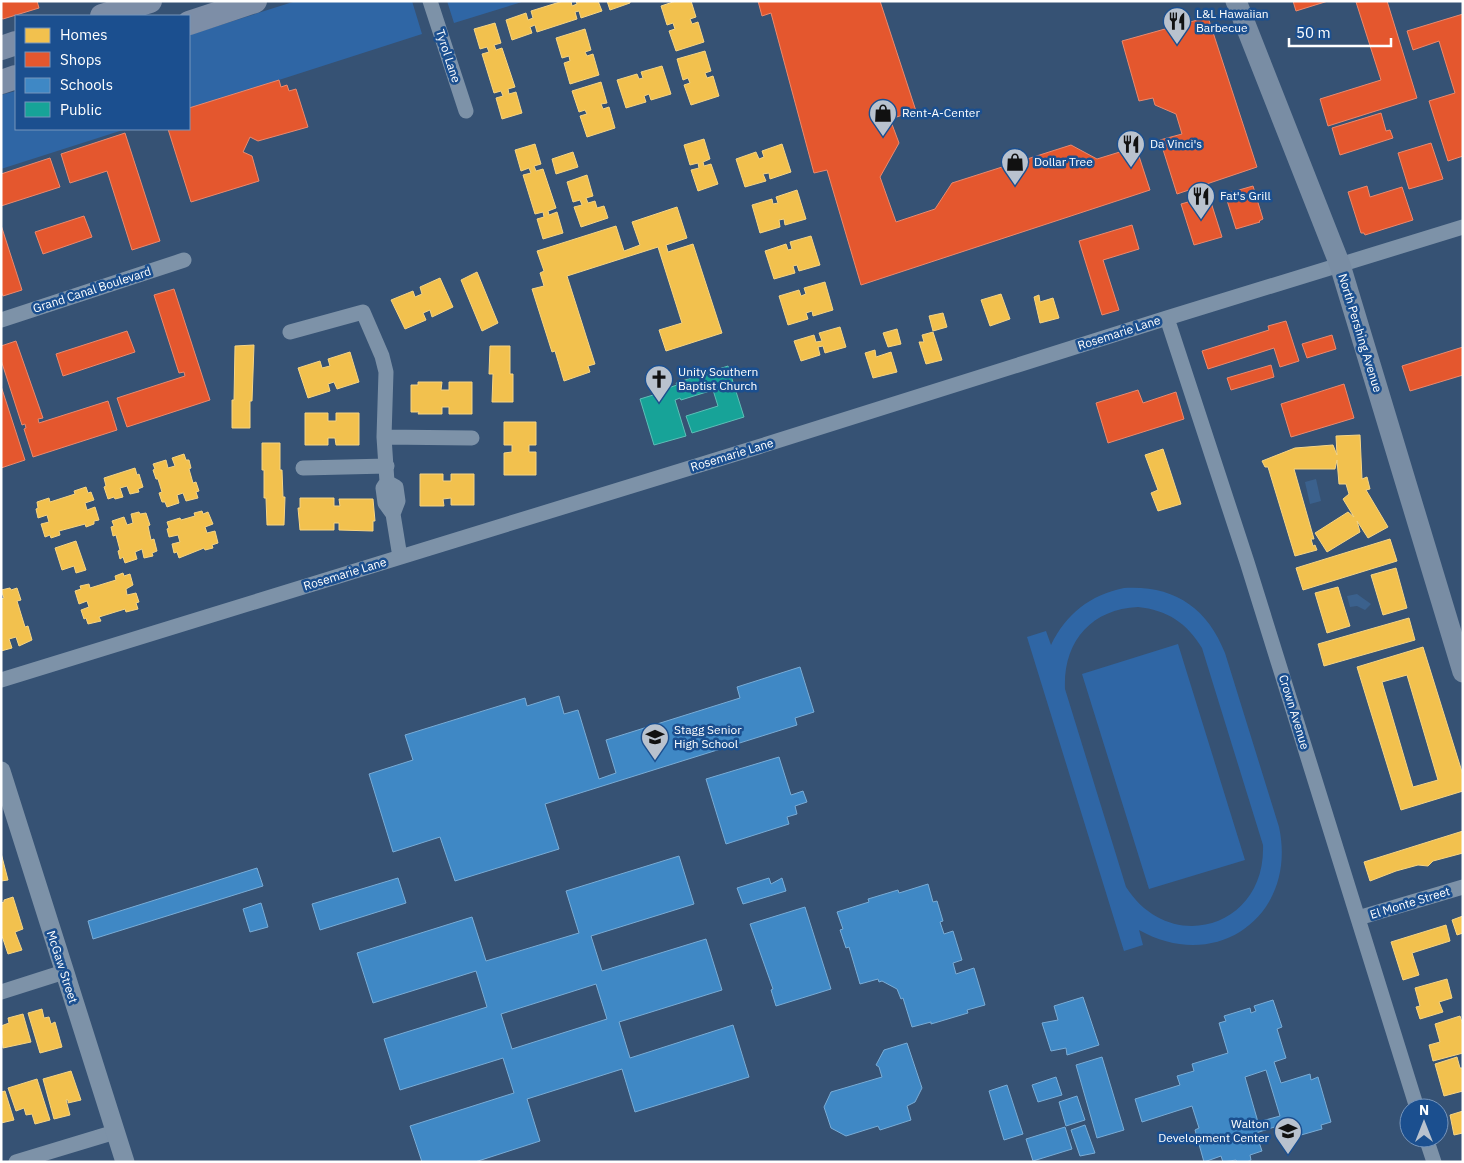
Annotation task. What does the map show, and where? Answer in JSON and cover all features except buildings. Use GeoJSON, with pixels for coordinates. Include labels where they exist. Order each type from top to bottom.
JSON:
{"type":"FeatureCollection","features":[{"type":"Feature","properties":{"kind":"main road"},"geometry":{"type":"LineString","coordinates":[[105,15],[150,1]]}},
{"type":"Feature","properties":{"kind":"main road"},"geometry":{"type":"LineString","coordinates":[[190,22],[254,1]]}},
{"type":"Feature","properties":{"kind":"main road","name":"North Pershing Avenue"},"geometry":{"type":"LineString","coordinates":[[1236,1],[1340,265],[1463,672]]}},
{"type":"Feature","properties":{"kind":"main road"},"geometry":{"type":"LineString","coordinates":[[1,48],[15,43]]}},
{"type":"Feature","properties":{"kind":"main road"},"geometry":{"type":"LineString","coordinates":[[1,82],[15,77]]}},
{"type":"Feature","properties":{"kind":"street","name":"Tyrol Lane"},"geometry":{"type":"LineString","coordinates":[[430,1],[466,111]]}},
{"type":"Feature","properties":{"kind":"street","name":"Rosemarie Lane"},"geometry":{"type":"LineString","coordinates":[[1,680],[1463,227]]}},
{"type":"Feature","properties":{"kind":"street","name":"Grand Canal Boulevard"},"geometry":{"type":"LineString","coordinates":[[1,320],[184,260]]}},
{"type":"Feature","properties":{"kind":"street"},"geometry":{"type":"LineString","coordinates":[[290,332],[363,312],[382,356],[386,372],[384,438],[388,482],[383,488],[386,502],[393,514],[400,557]]}},
{"type":"Feature","properties":{"kind":"street","name":"Crown Avenue"},"geometry":{"type":"LineString","coordinates":[[1167,318],[1244,552],[1414,1098]]}},
{"type":"Feature","properties":{"kind":"street"},"geometry":{"type":"LineString","coordinates":[[384,438],[472,438]]}},
{"type":"Feature","properties":{"kind":"street"},"geometry":{"type":"LineString","coordinates":[[303,468],[386,466]]}},
{"type":"Feature","properties":{"kind":"street","name":"McGaw Street"},"geometry":{"type":"LineString","coordinates":[[1,772],[5,798],[64,972],[125,1162]]}},
{"type":"Feature","properties":{"kind":"street","name":"El Monte Street"},"geometry":{"type":"LineString","coordinates":[[1358,918],[1463,887]]}},
{"type":"Feature","properties":{"kind":"street"},"geometry":{"type":"LineString","coordinates":[[1,992],[64,972]]}},
{"type":"Feature","properties":{"kind":"street"},"geometry":{"type":"LineString","coordinates":[[16,1162],[115,1132]]}},
{"type":"Feature","properties":{"kind":"street"},"geometry":{"type":"LineString","coordinates":[[1429,1148],[1434,1162]]}},
{"type":"Feature","properties":{"kind":"shaded area"},"geometry":{"type":"Polygon","coordinates":[[[296,1],[412,1],[422,34],[190,109],[190,35],[296,1]]]}},
{"type":"Feature","properties":{"kind":"shaded area"},"geometry":{"type":"Polygon","coordinates":[[[447,1],[525,1],[454,23],[447,1]]]}},
{"type":"Feature","properties":{"kind":"shaded area"},"geometry":{"type":"Polygon","coordinates":[[[15,91],[15,130],[123,130],[1,169],[1,95],[15,91]]]}},
{"type":"Feature","properties":{"kind":"shaded area"},"geometry":{"type":"Polygon","coordinates":[[[1316,479],[1321,501],[1310,504],[1305,482],[1316,479]]]}},
{"type":"Feature","properties":{"kind":"shaded area"},"geometry":{"type":"Polygon","coordinates":[[[1124,588],[1158,590],[1186,602],[1209,623],[1225,653],[1279,827],[1282,858],[1276,886],[1264,910],[1245,928],[1223,940],[1196,945],[1168,942],[1139,930],[1143,945],[1124,951],[1027,637],[1046,631],[1051,645],[1072,615],[1090,601],[1124,588]],[[1138,607],[1121,609],[1106,614],[1094,621],[1083,631],[1069,657],[1065,689],[1126,887],[1145,908],[1166,921],[1189,926],[1212,923],[1233,913],[1249,896],[1260,873],[1263,845],[1202,648],[1190,631],[1175,619],[1158,611],[1138,607]]]}},
{"type":"Feature","properties":{"kind":"shaded area"},"geometry":{"type":"Polygon","coordinates":[[[1357,594],[1371,604],[1365,610],[1357,606],[1350,607],[1347,596],[1357,594]]]}},
{"type":"Feature","properties":{"kind":"shaded area"},"geometry":{"type":"Polygon","coordinates":[[[1178,644],[1245,860],[1149,889],[1082,674],[1178,644]]]}},
{"type":"Feature","properties":{"kind":"place","name":"L&L Hawaiian Barbecue"},"geometry":{"type":"Point","coordinates":[1177,45]}},
{"type":"Feature","properties":{"kind":"place","name":"Rent-A-Center"},"geometry":{"type":"Point","coordinates":[883,137]}},
{"type":"Feature","properties":{"kind":"place","name":"Da Vinci's"},"geometry":{"type":"Point","coordinates":[1131,168]}},
{"type":"Feature","properties":{"kind":"place","name":"Dollar Tree"},"geometry":{"type":"Point","coordinates":[1015,186]}},
{"type":"Feature","properties":{"kind":"place","name":"Fat's Grill"},"geometry":{"type":"Point","coordinates":[1201,220]}},
{"type":"Feature","properties":{"kind":"place","name":"Unity Southern Baptist Church"},"geometry":{"type":"Point","coordinates":[659,403]}},
{"type":"Feature","properties":{"kind":"place","name":"Stagg Senior High School"},"geometry":{"type":"Point","coordinates":[655,761]}},
{"type":"Feature","properties":{"kind":"place","name":"Walton Development Center"},"geometry":{"type":"Point","coordinates":[1288,1155]}}]}
